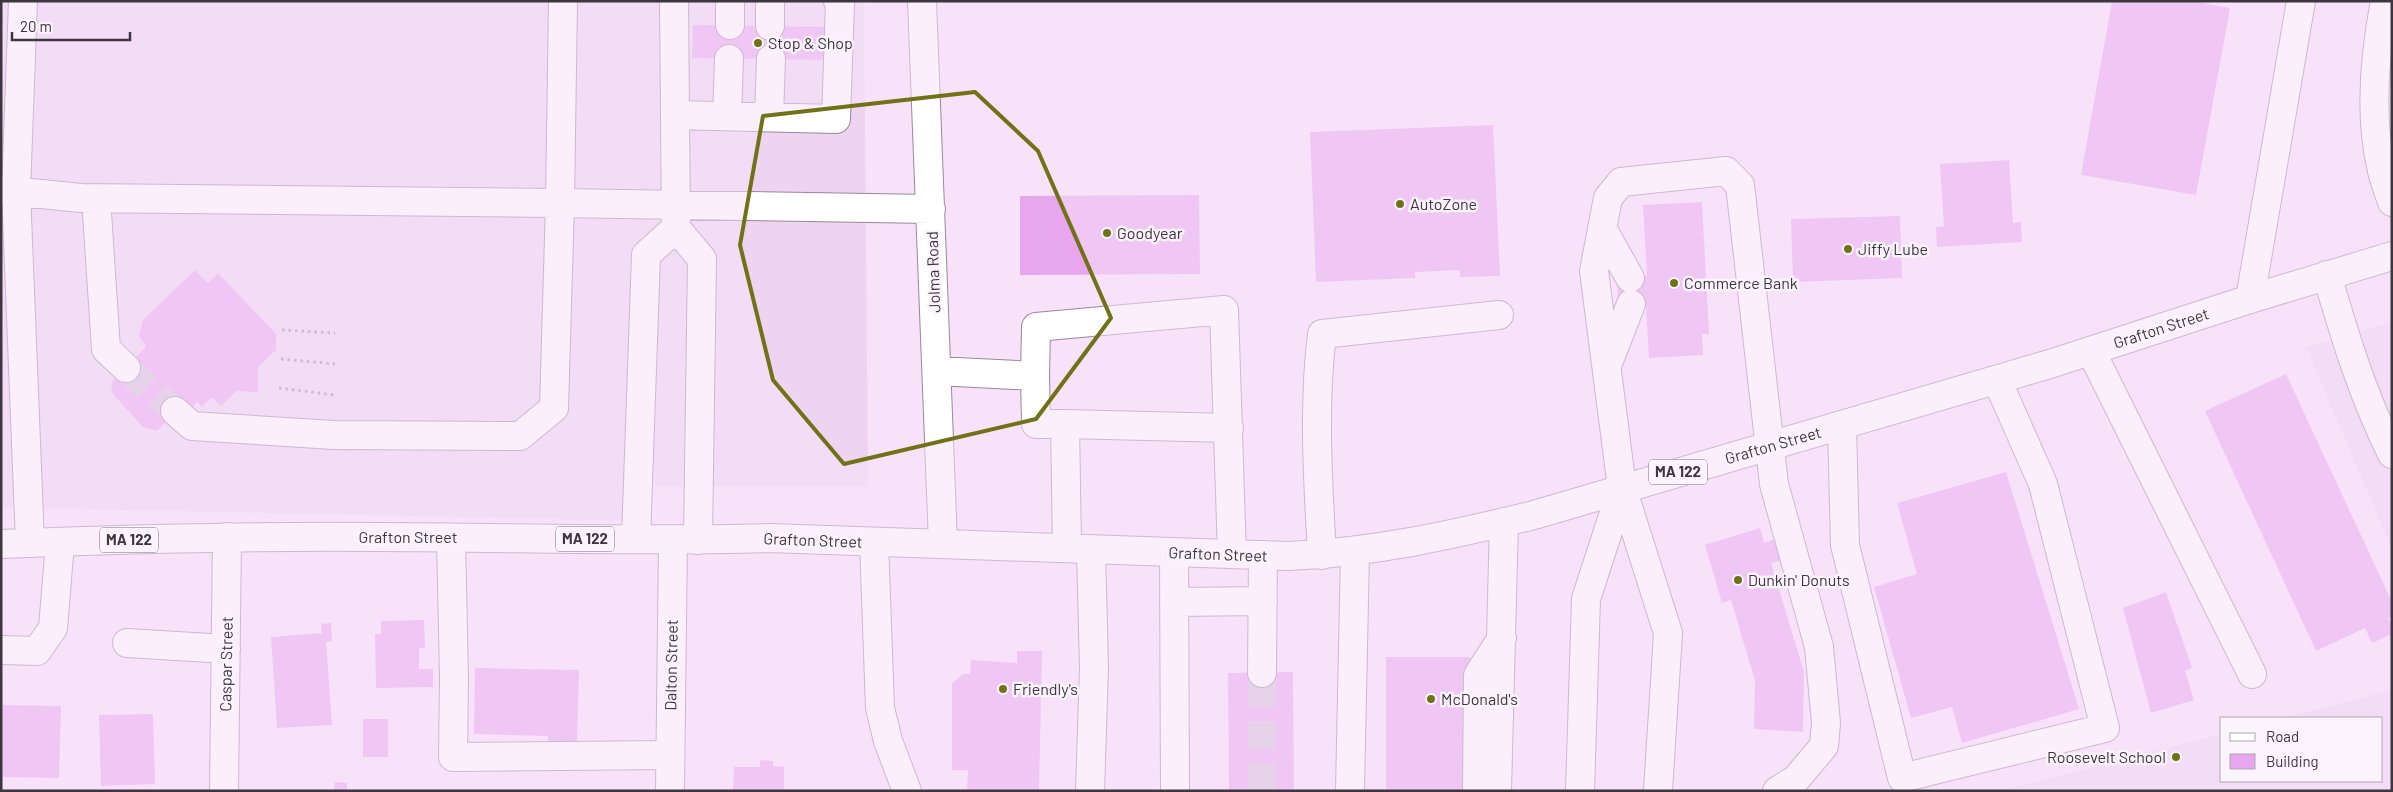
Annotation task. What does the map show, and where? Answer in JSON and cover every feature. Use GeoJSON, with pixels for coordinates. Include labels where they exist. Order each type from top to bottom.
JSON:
{"type":"FeatureCollection","features":[{"type":"Feature","properties":{"kind":"main road"},"geometry":{"type":"LineString","coordinates":[[22,1],[9,190],[30,543]]}},
{"type":"Feature","properties":{"kind":"main road"},"geometry":{"type":"LineString","coordinates":[[175,411],[192,426],[334,434],[520,436],[554,408],[563,1]]}},
{"type":"Feature","properties":{"kind":"main road"},"geometry":{"type":"LineString","coordinates":[[636,540],[646,255],[676,217],[674,1]]}},
{"type":"Feature","properties":{"kind":"main road"},"geometry":{"type":"LineString","coordinates":[[675,115],[836,119],[840,3],[838,1]]}},
{"type":"Feature","properties":{"kind":"main road","name":"Jolma Road"},"geometry":{"type":"LineString","coordinates":[[922,1],[943,544]]}},
{"type":"Feature","properties":{"kind":"main road"},"geometry":{"type":"LineString","coordinates":[[2250,299],[2301,1]]}},
{"type":"Feature","properties":{"kind":"main road"},"geometry":{"type":"LineString","coordinates":[[2385,1],[2379,33],[2374,94],[2380,165],[2392,202]]}},
{"type":"Feature","properties":{"kind":"main road"},"geometry":{"type":"LineString","coordinates":[[727,116],[729,58]]}},
{"type":"Feature","properties":{"kind":"main road"},"geometry":{"type":"LineString","coordinates":[[769,117],[770,59]]}},
{"type":"Feature","properties":{"kind":"main road"},"geometry":{"type":"LineString","coordinates":[[1658,791],[1668,633],[1622,488],[1594,271],[1608,198],[1621,182],[1726,171],[1740,185],[1774,484],[1819,647],[1826,723],[1824,746],[1796,779],[1777,791]]}},
{"type":"Feature","properties":{"kind":"main road"},"geometry":{"type":"LineString","coordinates":[[9,190],[96,198],[560,202],[676,217],[931,210]]}},
{"type":"Feature","properties":{"kind":"main road"},"geometry":{"type":"LineString","coordinates":[[96,198],[106,349],[126,368]]}},
{"type":"Feature","properties":{"kind":"main road","name":"Dalton Street"},"geometry":{"type":"LineString","coordinates":[[670,791],[670,756],[702,259],[676,217]]}},
{"type":"Feature","properties":{"kind":"main road"},"geometry":{"type":"LineString","coordinates":[[1602,228],[1630,291],[1606,366]]}},
{"type":"Feature","properties":{"kind":"main road","name":"Grafton Street"},"geometry":{"type":"LineString","coordinates":[[1,544],[228,537],[636,540],[770,538],[1174,553],[1322,555],[1355,552],[1425,540],[1504,522],[1997,380],[2250,299],[2392,256]]}},
{"type":"Feature","properties":{"kind":"main road"},"geometry":{"type":"LineString","coordinates":[[2327,275],[2350,356],[2371,413],[2392,454]]}},
{"type":"Feature","properties":{"kind":"main road"},"geometry":{"type":"LineString","coordinates":[[1229,428],[1036,424],[1036,327],[1224,310],[1229,428],[1232,554]]}},
{"type":"Feature","properties":{"kind":"main road"},"geometry":{"type":"LineString","coordinates":[[1322,555],[1316,376],[1322,334],[1500,315]]}},
{"type":"Feature","properties":{"kind":"main road"},"geometry":{"type":"LineString","coordinates":[[2091,351],[2252,674]]}},
{"type":"Feature","properties":{"kind":"main road"},"geometry":{"type":"LineString","coordinates":[[937,371],[1035,376]]}},
{"type":"Feature","properties":{"kind":"main road"},"geometry":{"type":"LineString","coordinates":[[1842,425],[1845,544],[1902,778],[2105,728],[2043,484],[1997,380]]}},
{"type":"Feature","properties":{"kind":"main road"},"geometry":{"type":"LineString","coordinates":[[1065,424],[1094,666],[1090,791]]}},
{"type":"Feature","properties":{"kind":"main road"},"geometry":{"type":"LineString","coordinates":[[1580,791],[1586,599],[1622,488]]}},
{"type":"Feature","properties":{"kind":"main road"},"geometry":{"type":"LineString","coordinates":[[1497,791],[1504,522]]}},
{"type":"Feature","properties":{"kind":"main road","name":"Caspar Street"},"geometry":{"type":"LineString","coordinates":[[224,791],[228,537]]}},
{"type":"Feature","properties":{"kind":"main road"},"geometry":{"type":"LineString","coordinates":[[451,538],[454,639],[453,757],[670,756]]}},
{"type":"Feature","properties":{"kind":"main road"},"geometry":{"type":"LineString","coordinates":[[1,650],[37,651],[53,628],[60,542]]}},
{"type":"Feature","properties":{"kind":"main road"},"geometry":{"type":"LineString","coordinates":[[874,542],[880,708],[888,741],[907,791]]}},
{"type":"Feature","properties":{"kind":"main road"},"geometry":{"type":"LineString","coordinates":[[1350,791],[1355,552]]}},
{"type":"Feature","properties":{"kind":"main road"},"geometry":{"type":"LineString","coordinates":[[1174,553],[1175,791]]}},
{"type":"Feature","properties":{"kind":"main road"},"geometry":{"type":"LineString","coordinates":[[1262,673],[1263,555]]}},
{"type":"Feature","properties":{"kind":"main road"},"geometry":{"type":"LineString","coordinates":[[1174,602],[1263,602]]}},
{"type":"Feature","properties":{"kind":"main road"},"geometry":{"type":"LineString","coordinates":[[1477,791],[1478,675],[1502,638]]}},
{"type":"Feature","properties":{"kind":"main road"},"geometry":{"type":"LineString","coordinates":[[127,643],[226,649]]}},
{"type":"Feature","properties":{"kind":"path"},"geometry":{"type":"LineString","coordinates":[[282,330],[335,333]]}},
{"type":"Feature","properties":{"kind":"path"},"geometry":{"type":"LineString","coordinates":[[281,359],[335,364]]}},
{"type":"Feature","properties":{"kind":"path"},"geometry":{"type":"LineString","coordinates":[[279,388],[335,395]]}},
{"type":"Feature","properties":{"kind":"highlighted area"},"geometry":{"type":"Polygon","coordinates":[[[975,92],[1038,151],[1111,318],[1036,419],[844,464],[773,380],[740,245],[763,116],[975,92]]]}},
{"type":"Feature","properties":{"kind":"shaded area"},"geometry":{"type":"Polygon","coordinates":[[[1,1],[864,1],[868,487],[652,486],[652,521],[1,507],[1,1]]]}},
{"type":"Feature","properties":{"kind":"shaded area"},"geometry":{"type":"Polygon","coordinates":[[[2392,322],[2392,549],[2306,347],[2392,322]]]}},
{"type":"Feature","properties":{"kind":"shaded area","name":"Roosevelt School"},"geometry":{"type":"Polygon","coordinates":[[[2392,690],[2392,791],[2000,791],[2220,735],[2220,782],[2383,782],[2383,717],[2287,717],[2392,690]]]}},
{"type":"Feature","properties":{"kind":"building"},"geometry":{"type":"Polygon","coordinates":[[[2112,1],[2193,1],[2230,8],[2196,195],[2081,175],[2112,1]]]}},
{"type":"Feature","properties":{"kind":"building"},"geometry":{"type":"Polygon","coordinates":[[[693,25],[827,27],[826,60],[692,58],[693,25]]]}},
{"type":"Feature","properties":{"kind":"building"},"geometry":{"type":"Polygon","coordinates":[[[1493,125],[1500,276],[1460,277],[1460,270],[1415,272],[1415,278],[1316,282],[1310,132],[1493,125]]]}},
{"type":"Feature","properties":{"kind":"building"},"geometry":{"type":"Polygon","coordinates":[[[2009,160],[2013,223],[2021,222],[2022,242],[1937,247],[1936,227],[1944,226],[1940,164],[2009,160]]]}},
{"type":"Feature","properties":{"kind":"building"},"geometry":{"type":"Polygon","coordinates":[[[1199,195],[1200,274],[1020,275],[1020,196],[1199,195]]]}},
{"type":"Feature","properties":{"kind":"building"},"geometry":{"type":"Polygon","coordinates":[[[1702,202],[1709,334],[1702,334],[1703,355],[1649,358],[1646,305],[1631,304],[1619,307],[1617,278],[1647,276],[1643,205],[1702,202]]]}},
{"type":"Feature","properties":{"kind":"building"},"geometry":{"type":"Polygon","coordinates":[[[1900,216],[1902,278],[1793,282],[1791,219],[1900,216]]]}},
{"type":"Feature","properties":{"kind":"building"},"geometry":{"type":"Polygon","coordinates":[[[195,270],[208,283],[218,273],[276,334],[276,350],[258,367],[258,392],[236,391],[221,406],[212,397],[202,407],[197,402],[187,413],[175,411],[157,431],[143,427],[113,394],[111,383],[146,347],[139,335],[143,320],[195,270]]]}},
{"type":"Feature","properties":{"kind":"building"},"geometry":{"type":"Polygon","coordinates":[[[2286,374],[2392,602],[2392,616],[2388,618],[2392,626],[2392,634],[2372,643],[2365,628],[2316,651],[2205,411],[2286,374]]]}},
{"type":"Feature","properties":{"kind":"building"},"geometry":{"type":"Polygon","coordinates":[[[2006,472],[2079,709],[1962,743],[1952,707],[1911,718],[1874,587],[1917,574],[1897,503],[2006,472]]]}},
{"type":"Feature","properties":{"kind":"building"},"geometry":{"type":"Polygon","coordinates":[[[1760,528],[1764,543],[1780,537],[1787,559],[1771,563],[1804,672],[1803,732],[1754,729],[1755,681],[1731,600],[1722,603],[1705,545],[1760,528]]]}},
{"type":"Feature","properties":{"kind":"building"},"geometry":{"type":"Polygon","coordinates":[[[2166,592],[2192,668],[2185,671],[2194,700],[2151,713],[2123,608],[2166,592]]]}},
{"type":"Feature","properties":{"kind":"building"},"geometry":{"type":"Polygon","coordinates":[[[424,620],[425,648],[419,648],[419,669],[433,669],[433,687],[376,688],[375,634],[381,634],[381,621],[424,620]]]}},
{"type":"Feature","properties":{"kind":"building"},"geometry":{"type":"Polygon","coordinates":[[[331,623],[332,641],[326,642],[332,725],[277,728],[271,637],[322,633],[321,624],[331,623]]]}},
{"type":"Feature","properties":{"kind":"building"},"geometry":{"type":"Polygon","coordinates":[[[1017,651],[1042,651],[1039,791],[967,791],[968,770],[952,770],[952,683],[963,674],[970,674],[971,660],[1017,663],[1017,651]]]}},
{"type":"Feature","properties":{"kind":"building"},"geometry":{"type":"Polygon","coordinates":[[[1386,657],[1470,657],[1469,791],[1386,791],[1386,657]]]}},
{"type":"Feature","properties":{"kind":"building"},"geometry":{"type":"Polygon","coordinates":[[[475,668],[579,670],[577,743],[548,742],[548,736],[474,734],[475,668]]]}},
{"type":"Feature","properties":{"kind":"building"},"geometry":{"type":"Polygon","coordinates":[[[1293,672],[1294,791],[1229,791],[1228,673],[1293,672]]]}},
{"type":"Feature","properties":{"kind":"building"},"geometry":{"type":"Polygon","coordinates":[[[1,705],[61,706],[59,778],[1,777],[1,705]]]}},
{"type":"Feature","properties":{"kind":"building"},"geometry":{"type":"Polygon","coordinates":[[[153,714],[155,784],[101,786],[99,715],[153,714]]]}},
{"type":"Feature","properties":{"kind":"building"},"geometry":{"type":"Polygon","coordinates":[[[363,719],[388,719],[388,757],[363,757],[363,719]]]}},
{"type":"Feature","properties":{"kind":"building"},"geometry":{"type":"Polygon","coordinates":[[[760,760],[773,761],[773,766],[784,767],[784,791],[733,791],[734,767],[760,767],[760,760]]]}},
{"type":"Feature","properties":{"kind":"building"},"geometry":{"type":"Polygon","coordinates":[[[335,782],[347,783],[347,791],[334,791],[335,782]]]}},
{"type":"Feature","properties":{"kind":"tunnel"},"geometry":{"type":"LineString","coordinates":[[126,368],[175,411]]}},
{"type":"Feature","properties":{"kind":"tunnel"},"geometry":{"type":"LineString","coordinates":[[1262,673],[1262,791]]}},
{"type":"Feature","properties":{"kind":"place","name":"Stop & Shop"},"geometry":{"type":"Point","coordinates":[758,43]}},
{"type":"Feature","properties":{"kind":"place","name":"AutoZone"},"geometry":{"type":"Point","coordinates":[1400,204]}},
{"type":"Feature","properties":{"kind":"place","name":"Goodyear"},"geometry":{"type":"Point","coordinates":[1107,233]}},
{"type":"Feature","properties":{"kind":"place","name":"Jiffy Lube"},"geometry":{"type":"Point","coordinates":[1848,249]}},
{"type":"Feature","properties":{"kind":"place","name":"Commerce Bank"},"geometry":{"type":"Point","coordinates":[1674,283]}},
{"type":"Feature","properties":{"kind":"place","name":"Dunkin' Donuts"},"geometry":{"type":"Point","coordinates":[1738,580]}},
{"type":"Feature","properties":{"kind":"place","name":"Friendly's"},"geometry":{"type":"Point","coordinates":[1003,689]}},
{"type":"Feature","properties":{"kind":"place","name":"McDonald's"},"geometry":{"type":"Point","coordinates":[1431,699]}},
{"type":"Feature","properties":{"kind":"place","name":"Roosevelt School"},"geometry":{"type":"Point","coordinates":[2176,757]}}]}
